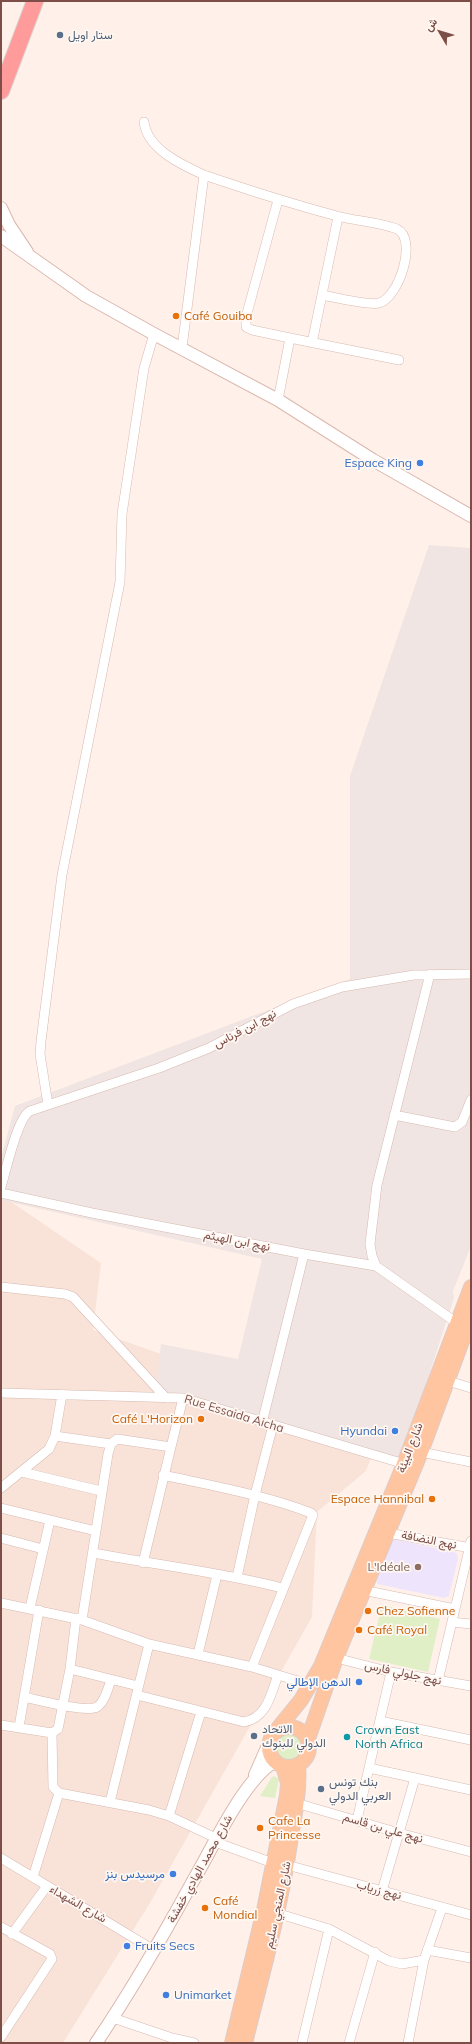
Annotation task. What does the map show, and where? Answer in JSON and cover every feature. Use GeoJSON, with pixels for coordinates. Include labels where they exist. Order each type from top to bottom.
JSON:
{"type":"FeatureCollection","features":[{"type":"Feature","properties":{"kind":"highway"},"geometry":{"type":"LineString","coordinates":[[1,91],[35,1]]}},
{"type":"Feature","properties":{"kind":"main road"},"geometry":{"type":"LineString","coordinates":[[1,208],[9,225],[31,258]]}},
{"type":"Feature","properties":{"kind":"main road"},"geometry":{"type":"LineString","coordinates":[[1,236],[86,296],[278,400],[373,460],[471,516]]}},
{"type":"Feature","properties":{"kind":"main road","name":"شارع البيئة"},"geometry":{"type":"LineString","coordinates":[[308,1739],[336,1658],[388,1533],[457,1323],[471,1286]]}},
{"type":"Feature","properties":{"kind":"main road","name":"شارع البيئة"},"geometry":{"type":"LineString","coordinates":[[272,1737],[311,1685],[321,1666],[410,1465],[421,1452],[471,1317]]}},
{"type":"Feature","properties":{"kind":"main road"},"geometry":{"type":"LineString","coordinates":[[282,1728],[297,1728],[308,1739],[308,1754],[298,1765],[280,1765],[272,1763],[254,1778],[272,1737],[282,1728]]}},
{"type":"Feature","properties":{"kind":"main road"},"geometry":{"type":"LineString","coordinates":[[272,1737],[270,1753],[280,1765]]}},
{"type":"Feature","properties":{"kind":"main road","name":"شارع المنجي سليم"},"geometry":{"type":"LineString","coordinates":[[245,2043],[278,1913],[280,1864],[288,1783],[280,1765]]}},
{"type":"Feature","properties":{"kind":"main road","name":"شارع المنجي سليم"},"geometry":{"type":"LineString","coordinates":[[232,2043],[264,1910],[280,1864],[296,1803],[299,1779],[298,1765]]}},
{"type":"Feature","properties":{"kind":"main road","name":"شارع محمد الهادي خفشة"},"geometry":{"type":"LineString","coordinates":[[96,2043],[154,1950],[254,1778]]}},
{"type":"Feature","properties":{"kind":"street"},"geometry":{"type":"LineString","coordinates":[[144,122],[145,130],[151,139],[166,153],[179,162],[204,175],[278,200],[338,217],[398,230],[405,236],[406,243],[402,273],[395,289],[388,298],[378,304],[322,295]]}},
{"type":"Feature","properties":{"kind":"street"},"geometry":{"type":"LineString","coordinates":[[182,348],[204,175]]}},
{"type":"Feature","properties":{"kind":"street"},"geometry":{"type":"LineString","coordinates":[[278,200],[245,324],[246,327],[252,330],[312,343],[399,360]]}},
{"type":"Feature","properties":{"kind":"street"},"geometry":{"type":"LineString","coordinates":[[312,343],[338,217]]}},
{"type":"Feature","properties":{"kind":"street"},"geometry":{"type":"LineString","coordinates":[[48,1105],[40,1054],[62,875],[120,582],[122,514],[144,368],[154,334]]}},
{"type":"Feature","properties":{"kind":"street"},"geometry":{"type":"LineString","coordinates":[[278,400],[290,338]]}},
{"type":"Feature","properties":{"kind":"street"},"geometry":{"type":"LineString","coordinates":[[376,1266],[372,1256],[370,1244],[376,1192],[430,974]]}},
{"type":"Feature","properties":{"kind":"street","name":"نهج ابن فرناس"},"geometry":{"type":"LineString","coordinates":[[1,1187],[17,1131],[26,1113],[159,1068],[209,1048],[293,1004],[314,995],[357,984],[430,974],[471,974]]}},
{"type":"Feature","properties":{"kind":"street"},"geometry":{"type":"LineString","coordinates":[[394,1115],[455,1127],[462,1122],[471,1100]]}},
{"type":"Feature","properties":{"kind":"street","name":"نهج ابن الهيثم"},"geometry":{"type":"LineString","coordinates":[[1,1193],[92,1213],[304,1254],[376,1266],[457,1323]]}},
{"type":"Feature","properties":{"kind":"street"},"geometry":{"type":"LineString","coordinates":[[262,1423],[304,1254]]}},
{"type":"Feature","properties":{"kind":"street"},"geometry":{"type":"LineString","coordinates":[[1,1287],[65,1294],[73,1297],[166,1398]]}},
{"type":"Feature","properties":{"kind":"street"},"geometry":{"type":"LineString","coordinates":[[448,1381],[471,1388]]}},
{"type":"Feature","properties":{"kind":"street","name":"Rue Essaida Aicha"},"geometry":{"type":"LineString","coordinates":[[1,1393],[183,1398],[262,1423],[410,1465]]}},
{"type":"Feature","properties":{"kind":"street"},"geometry":{"type":"LineString","coordinates":[[1,1488],[44,1455],[49,1449],[55,1436],[62,1394]]}},
{"type":"Feature","properties":{"kind":"street"},"geometry":{"type":"LineString","coordinates":[[143,1563],[163,1475],[183,1398]]}},
{"type":"Feature","properties":{"kind":"street"},"geometry":{"type":"LineString","coordinates":[[238,1577],[255,1495],[273,1425]]}},
{"type":"Feature","properties":{"kind":"street"},"geometry":{"type":"LineString","coordinates":[[55,1436],[111,1444]]}},
{"type":"Feature","properties":{"kind":"street"},"geometry":{"type":"LineString","coordinates":[[52,1733],[58,1728],[63,1705],[93,1553],[101,1491],[111,1444],[118,1439],[171,1447]]}},
{"type":"Feature","properties":{"kind":"street"},"geometry":{"type":"LineString","coordinates":[[421,1452],[471,1462]]}},
{"type":"Feature","properties":{"kind":"street"},"geometry":{"type":"LineString","coordinates":[[22,1472],[101,1491]]}},
{"type":"Feature","properties":{"kind":"street"},"geometry":{"type":"LineString","coordinates":[[163,1475],[255,1495],[311,1512],[313,1515],[282,1588],[252,1667]]}},
{"type":"Feature","properties":{"kind":"street"},"geometry":{"type":"LineString","coordinates":[[1,1508],[96,1531]]}},
{"type":"Feature","properties":{"kind":"street"},"geometry":{"type":"LineString","coordinates":[[19,1727],[43,1549],[50,1520]]}},
{"type":"Feature","properties":{"kind":"street","name":"نهج النضافة"},"geometry":{"type":"LineString","coordinates":[[388,1533],[470,1546]]}},
{"type":"Feature","properties":{"kind":"street"},"geometry":{"type":"LineString","coordinates":[[1,1538],[43,1549]]}},
{"type":"Feature","properties":{"kind":"street"},"geometry":{"type":"LineString","coordinates":[[438,1681],[470,1546]]}},
{"type":"Feature","properties":{"kind":"street"},"geometry":{"type":"LineString","coordinates":[[93,1553],[143,1563],[238,1577],[282,1588]]}},
{"type":"Feature","properties":{"kind":"street"},"geometry":{"type":"LineString","coordinates":[[198,1654],[217,1575]]}},
{"type":"Feature","properties":{"kind":"street"},"geometry":{"type":"LineString","coordinates":[[363,1590],[454,1609]]}},
{"type":"Feature","properties":{"kind":"street"},"geometry":{"type":"LineString","coordinates":[[1,1602],[79,1619],[149,1644],[252,1667],[311,1685]]}},
{"type":"Feature","properties":{"kind":"street"},"geometry":{"type":"LineString","coordinates":[[452,1622],[471,1624]]}},
{"type":"Feature","properties":{"kind":"street"},"geometry":{"type":"LineString","coordinates":[[110,1802],[149,1644]]}},
{"type":"Feature","properties":{"kind":"street","name":"نهج جلولي فارس"},"geometry":{"type":"LineString","coordinates":[[336,1658],[391,1672],[471,1686]]}},
{"type":"Feature","properties":{"kind":"street"},"geometry":{"type":"LineString","coordinates":[[70,1669],[111,1680],[137,1691],[201,1712],[244,1722],[252,1721],[264,1711],[278,1675]]}},
{"type":"Feature","properties":{"kind":"street"},"geometry":{"type":"LineString","coordinates":[[356,1820],[391,1672]]}},
{"type":"Feature","properties":{"kind":"street"},"geometry":{"type":"LineString","coordinates":[[24,1697],[75,1708],[98,1706],[103,1700],[111,1680]]}},
{"type":"Feature","properties":{"kind":"street"},"geometry":{"type":"LineString","coordinates":[[169,1816],[201,1712]]}},
{"type":"Feature","properties":{"kind":"street"},"geometry":{"type":"LineString","coordinates":[[380,1721],[471,1740]]}},
{"type":"Feature","properties":{"kind":"street"},"geometry":{"type":"LineString","coordinates":[[1,1725],[52,1733]]}},
{"type":"Feature","properties":{"kind":"street"},"geometry":{"type":"LineString","coordinates":[[33,1877],[59,1793],[54,1787],[52,1733]]}},
{"type":"Feature","properties":{"kind":"street"},"geometry":{"type":"LineString","coordinates":[[369,1768],[471,1790]]}},
{"type":"Feature","properties":{"kind":"street"},"geometry":{"type":"LineString","coordinates":[[382,1891],[415,1778]]}},
{"type":"Feature","properties":{"kind":"street","name":"نهج زرياب"},"geometry":{"type":"LineString","coordinates":[[59,1793],[131,1805],[169,1816],[217,1841],[280,1864],[471,1915]]}},
{"type":"Feature","properties":{"kind":"street","name":"نهج علي بن قاسم"},"geometry":{"type":"LineString","coordinates":[[296,1803],[399,1834],[471,1852]]}},
{"type":"Feature","properties":{"kind":"street","name":"شارع الشهداء"},"geometry":{"type":"LineString","coordinates":[[1,1858],[154,1950]]}},
{"type":"Feature","properties":{"kind":"street"},"geometry":{"type":"LineString","coordinates":[[12,1934],[47,1886]]}},
{"type":"Feature","properties":{"kind":"street"},"geometry":{"type":"LineString","coordinates":[[408,2043],[424,1960],[442,1908]]}},
{"type":"Feature","properties":{"kind":"street"},"geometry":{"type":"LineString","coordinates":[[264,1910],[329,1929],[375,1952],[389,1961],[402,1964],[424,1960]]}},
{"type":"Feature","properties":{"kind":"street"},"geometry":{"type":"LineString","coordinates":[[1,1927],[50,1954],[52,1959],[1,2038]]}},
{"type":"Feature","properties":{"kind":"street"},"geometry":{"type":"LineString","coordinates":[[302,2043],[329,1929]]}},
{"type":"Feature","properties":{"kind":"street"},"geometry":{"type":"LineString","coordinates":[[427,1950],[471,1958]]}},
{"type":"Feature","properties":{"kind":"street"},"geometry":{"type":"LineString","coordinates":[[349,2043],[375,1952]]}},
{"type":"Feature","properties":{"kind":"street"},"geometry":{"type":"LineString","coordinates":[[113,2018],[170,2040],[194,2043]]}},
{"type":"Feature","properties":{"kind":"shaded area"},"geometry":{"type":"Polygon","coordinates":[[[429,545],[471,548],[471,1246],[453,1291],[454,1298],[400,1464],[155,1391],[161,1344],[238,1359],[262,1259],[1,1200],[1,1158],[15,1106],[350,979],[350,776],[429,545]]]}},
{"type":"Feature","properties":{"kind":"shaded area"},"geometry":{"type":"Polygon","coordinates":[[[1,1195],[101,1263],[93,1330],[164,1355],[384,1425],[366,1471],[317,1512],[312,1617],[150,1903],[63,2043],[1,2043],[1,1195]]]}},
{"type":"Feature","properties":{"kind":"shaded area","name":"L'Idéale"},"geometry":{"type":"Polygon","coordinates":[[[395,1539],[457,1553],[458,1559],[449,1596],[444,1598],[377,1584],[376,1577],[391,1541],[395,1539]]]}},
{"type":"Feature","properties":{"kind":"green space"},"geometry":{"type":"Polygon","coordinates":[[[382,1605],[440,1619],[428,1672],[369,1659],[382,1605]]]}},
{"type":"Feature","properties":{"kind":"green space"},"geometry":{"type":"Polygon","coordinates":[[[289,1733],[300,1737],[304,1748],[300,1759],[289,1763],[278,1759],[274,1748],[278,1737],[289,1733]]]}},
{"type":"Feature","properties":{"kind":"green space"},"geometry":{"type":"Polygon","coordinates":[[[274,1776],[279,1779],[275,1798],[260,1796],[272,1777],[274,1776]]]}},
{"type":"Feature","properties":{"kind":"place","name":"ستار اويل"},"geometry":{"type":"Point","coordinates":[60,35]}},
{"type":"Feature","properties":{"kind":"place","name":"Café Gouiba"},"geometry":{"type":"Point","coordinates":[176,316]}},
{"type":"Feature","properties":{"kind":"place","name":"Espace King"},"geometry":{"type":"Point","coordinates":[420,463]}},
{"type":"Feature","properties":{"kind":"place","name":"Café L'Horizon"},"geometry":{"type":"Point","coordinates":[201,1419]}},
{"type":"Feature","properties":{"kind":"place","name":"Hyundai"},"geometry":{"type":"Point","coordinates":[395,1431]}},
{"type":"Feature","properties":{"kind":"place","name":"Espace Hannibal"},"geometry":{"type":"Point","coordinates":[432,1499]}},
{"type":"Feature","properties":{"kind":"place","name":"L'Idéale"},"geometry":{"type":"Point","coordinates":[418,1567]}},
{"type":"Feature","properties":{"kind":"place","name":"Chez Sofienne"},"geometry":{"type":"Point","coordinates":[368,1611]}},
{"type":"Feature","properties":{"kind":"place","name":"Café Royal"},"geometry":{"type":"Point","coordinates":[359,1630]}},
{"type":"Feature","properties":{"kind":"place","name":"الدهن الإطالي"},"geometry":{"type":"Point","coordinates":[359,1682]}},
{"type":"Feature","properties":{"kind":"place","name":"الاتحاد الدولي للبنوك"},"geometry":{"type":"Point","coordinates":[254,1736]}},
{"type":"Feature","properties":{"kind":"place","name":"Crown East North Africa"},"geometry":{"type":"Point","coordinates":[347,1737]}},
{"type":"Feature","properties":{"kind":"place","name":"بنك تونس العربي الدولي"},"geometry":{"type":"Point","coordinates":[321,1789]}},
{"type":"Feature","properties":{"kind":"place","name":"Cafe La Princesse"},"geometry":{"type":"Point","coordinates":[260,1828]}},
{"type":"Feature","properties":{"kind":"place","name":"مرسيدس بنز"},"geometry":{"type":"Point","coordinates":[173,1874]}},
{"type":"Feature","properties":{"kind":"place","name":"Café Mondial"},"geometry":{"type":"Point","coordinates":[205,1908]}},
{"type":"Feature","properties":{"kind":"place","name":"Fruits Secs"},"geometry":{"type":"Point","coordinates":[127,1946]}},
{"type":"Feature","properties":{"kind":"place","name":"Unimarket"},"geometry":{"type":"Point","coordinates":[166,1995]}}]}
